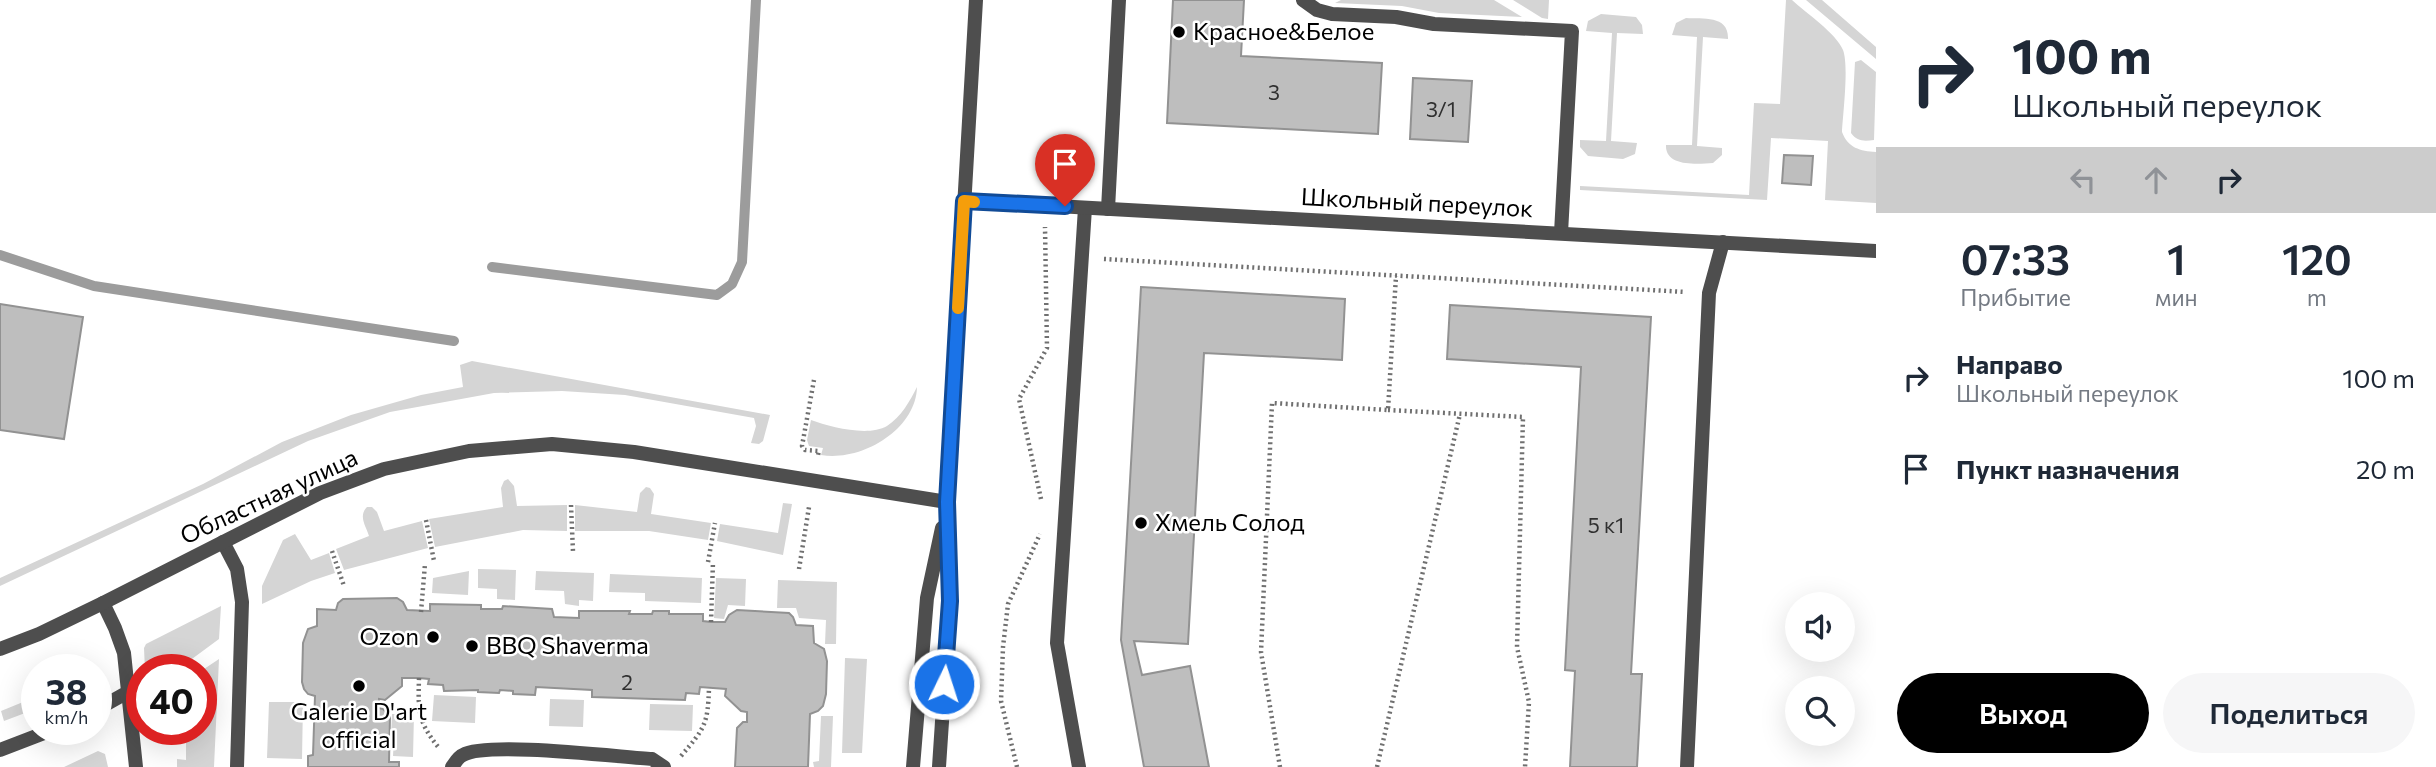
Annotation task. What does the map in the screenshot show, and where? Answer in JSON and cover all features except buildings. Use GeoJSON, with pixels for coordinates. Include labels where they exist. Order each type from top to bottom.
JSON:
{"type":"FeatureCollection","features":[{"type":"Feature","properties":{"kind":"street"},"geometry":{"type":"LineString","coordinates":[[939,767],[950,601],[947,502],[976,0]]}},
{"type":"Feature","properties":{"kind":"street"},"geometry":{"type":"LineString","coordinates":[[1108,209],[1119,0]]}},
{"type":"Feature","properties":{"kind":"street"},"geometry":{"type":"LineString","coordinates":[[1303,0],[1317,10],[1332,14],[1396,17],[1434,24],[1572,31],[1561,233]]}},
{"type":"Feature","properties":{"kind":"street","name":"Школьный переулок"},"geometry":{"type":"LineString","coordinates":[[964,201],[1873,249]]}},
{"type":"Feature","properties":{"kind":"street"},"geometry":{"type":"LineString","coordinates":[[1079,767],[1057,642],[1086,208]]}},
{"type":"Feature","properties":{"kind":"street"},"geometry":{"type":"LineString","coordinates":[[1687,767],[1709,293],[1723,242]]}},
{"type":"Feature","properties":{"kind":"street","name":"Областная улица"},"geometry":{"type":"LineString","coordinates":[[0,649],[39,634],[103,603],[320,493],[384,469],[469,451],[552,444],[634,452],[947,502]]}},
{"type":"Feature","properties":{"kind":"street"},"geometry":{"type":"LineString","coordinates":[[913,767],[927,598],[947,502]]}},
{"type":"Feature","properties":{"kind":"street"},"geometry":{"type":"LineString","coordinates":[[223,542],[237,569],[242,602],[237,767]]}},
{"type":"Feature","properties":{"kind":"street"},"geometry":{"type":"LineString","coordinates":[[103,603],[124,653],[126,672]]}},
{"type":"Feature","properties":{"kind":"street"},"geometry":{"type":"LineString","coordinates":[[0,750],[21,742]]}},
{"type":"Feature","properties":{"kind":"street"},"geometry":{"type":"LineString","coordinates":[[134,745],[136,767]]}},
{"type":"Feature","properties":{"kind":"street"},"geometry":{"type":"LineString","coordinates":[[453,766],[461,755],[479,750],[524,750],[652,759],[664,767]]}},
{"type":"Feature","properties":{"kind":"path"},"geometry":{"type":"LineString","coordinates":[[1043,507],[1019,399],[1047,348],[1044,205]]}},
{"type":"Feature","properties":{"kind":"path"},"geometry":{"type":"LineString","coordinates":[[1082,258],[1709,293]]}},
{"type":"Feature","properties":{"kind":"path"},"geometry":{"type":"LineString","coordinates":[[1388,410],[1396,276]]}},
{"type":"Feature","properties":{"kind":"path"},"geometry":{"type":"LineString","coordinates":[[814,380],[802,446],[805,450],[818,452],[818,455]]}},
{"type":"Feature","properties":{"kind":"path"},"geometry":{"type":"LineString","coordinates":[[1280,767],[1261,652],[1272,403],[1523,418],[1517,647],[1529,702],[1525,767]]}},
{"type":"Feature","properties":{"kind":"path"},"geometry":{"type":"LineString","coordinates":[[1377,767],[1460,414]]}},
{"type":"Feature","properties":{"kind":"path"},"geometry":{"type":"LineString","coordinates":[[571,505],[573,552]]}},
{"type":"Feature","properties":{"kind":"path"},"geometry":{"type":"LineString","coordinates":[[799,569],[809,507]]}},
{"type":"Feature","properties":{"kind":"path"},"geometry":{"type":"LineString","coordinates":[[426,520],[434,561]]}},
{"type":"Feature","properties":{"kind":"path"},"geometry":{"type":"LineString","coordinates":[[711,622],[711,562],[715,523]]}},
{"type":"Feature","properties":{"kind":"path"},"geometry":{"type":"LineString","coordinates":[[1017,767],[1001,701],[1003,646],[1008,604],[1040,532]]}},
{"type":"Feature","properties":{"kind":"path"},"geometry":{"type":"LineString","coordinates":[[332,551],[344,586]]}},
{"type":"Feature","properties":{"kind":"path"},"geometry":{"type":"LineString","coordinates":[[421,612],[425,564]]}},
{"type":"Feature","properties":{"kind":"path"},"geometry":{"type":"LineString","coordinates":[[419,678],[418,703],[424,729],[453,766]]}},
{"type":"Feature","properties":{"kind":"path"},"geometry":{"type":"LineString","coordinates":[[680,757],[698,736],[708,716],[709,687]]}},
{"type":"Feature","properties":{"kind":"shaded area"},"geometry":{"type":"Polygon","coordinates":[[[1341,0],[1494,0],[1522,17],[1439,13],[1402,6],[1335,3],[1341,0]]]}},
{"type":"Feature","properties":{"kind":"shaded area"},"geometry":{"type":"Polygon","coordinates":[[[1513,0],[1549,0],[1548,19],[1542,18],[1513,0]]]}},
{"type":"Feature","properties":{"kind":"shaded area"},"geometry":{"type":"Polygon","coordinates":[[[1786,0],[1792,0],[1820,24],[1843,50],[1846,78],[1842,132],[1855,148],[1876,152],[1876,203],[1825,200],[1828,141],[1771,138],[1767,200],[1580,190],[1580,186],[1749,195],[1754,103],[1780,104],[1786,0]]]}},
{"type":"Feature","properties":{"kind":"shaded area"},"geometry":{"type":"Polygon","coordinates":[[[1806,0],[1822,0],[1876,47],[1876,59],[1806,0]]]}},
{"type":"Feature","properties":{"kind":"shaded area"},"geometry":{"type":"Polygon","coordinates":[[[1601,14],[1636,17],[1642,25],[1643,34],[1617,33],[1611,141],[1637,143],[1635,154],[1623,159],[1588,156],[1580,147],[1580,140],[1606,141],[1612,33],[1586,31],[1588,21],[1601,14]]]}},
{"type":"Feature","properties":{"kind":"shaded area"},"geometry":{"type":"Polygon","coordinates":[[[1686,18],[1714,20],[1720,22],[1727,31],[1728,39],[1703,37],[1697,146],[1722,148],[1722,155],[1713,163],[1683,163],[1676,161],[1667,152],[1666,145],[1692,145],[1697,37],[1672,35],[1676,23],[1686,18]]]}},
{"type":"Feature","properties":{"kind":"shaded area"},"geometry":{"type":"Polygon","coordinates":[[[1861,60],[1876,72],[1874,140],[1864,141],[1851,133],[1855,62],[1861,60]]]}},
{"type":"Feature","properties":{"kind":"shaded area"},"geometry":{"type":"Polygon","coordinates":[[[472,361],[770,415],[763,441],[759,444],[751,443],[756,426],[754,418],[625,395],[562,391],[494,393],[390,412],[308,441],[0,586],[0,578],[203,484],[282,442],[351,415],[421,395],[463,387],[460,365],[472,361]]]}},
{"type":"Feature","properties":{"kind":"shaded area"},"geometry":{"type":"Polygon","coordinates":[[[917,387],[914,403],[907,417],[884,440],[869,448],[837,456],[821,455],[823,448],[809,446],[807,440],[811,420],[849,430],[879,429],[897,418],[917,387]]]}},
{"type":"Feature","properties":{"kind":"shaded area"},"geometry":{"type":"Polygon","coordinates":[[[508,479],[514,486],[517,506],[567,505],[567,531],[523,530],[435,547],[429,519],[503,507],[501,488],[508,479]]]}},
{"type":"Feature","properties":{"kind":"shaded area"},"geometry":{"type":"Polygon","coordinates":[[[646,487],[654,494],[651,514],[711,523],[708,540],[649,531],[575,531],[575,505],[637,512],[640,493],[646,487]]]}},
{"type":"Feature","properties":{"kind":"shaded area"},"geometry":{"type":"Polygon","coordinates":[[[783,503],[792,504],[783,555],[717,541],[720,524],[778,533],[783,503]]]}},
{"type":"Feature","properties":{"kind":"shaded area"},"geometry":{"type":"Polygon","coordinates":[[[367,507],[372,507],[377,512],[384,531],[422,521],[428,548],[344,570],[336,549],[369,536],[363,517],[367,507]]]}},
{"type":"Feature","properties":{"kind":"shaded area"},"geometry":{"type":"Polygon","coordinates":[[[295,534],[311,560],[329,553],[335,573],[262,604],[262,586],[283,540],[295,534]]]}},
{"type":"Feature","properties":{"kind":"shaded area"},"geometry":{"type":"Polygon","coordinates":[[[478,569],[516,570],[515,600],[497,599],[497,589],[478,588],[478,569]]]}},
{"type":"Feature","properties":{"kind":"shaded area"},"geometry":{"type":"Polygon","coordinates":[[[469,571],[468,595],[432,593],[433,578],[469,571]]]}},
{"type":"Feature","properties":{"kind":"shaded area"},"geometry":{"type":"Polygon","coordinates":[[[536,571],[594,573],[593,601],[579,600],[579,606],[565,604],[564,591],[535,590],[536,571]]]}},
{"type":"Feature","properties":{"kind":"shaded area"},"geometry":{"type":"Polygon","coordinates":[[[610,574],[702,578],[701,603],[645,601],[645,593],[609,592],[610,574]]]}},
{"type":"Feature","properties":{"kind":"shaded area"},"geometry":{"type":"Polygon","coordinates":[[[716,578],[746,579],[745,606],[728,605],[724,619],[714,618],[716,578]]]}},
{"type":"Feature","properties":{"kind":"shaded area"},"geometry":{"type":"Polygon","coordinates":[[[778,580],[837,582],[836,644],[825,644],[826,620],[799,618],[796,608],[777,608],[778,580]]]}},
{"type":"Feature","properties":{"kind":"shaded area"},"geometry":{"type":"Polygon","coordinates":[[[221,606],[219,639],[199,654],[144,654],[146,644],[221,606]]]}},
{"type":"Feature","properties":{"kind":"shaded area"},"geometry":{"type":"Polygon","coordinates":[[[845,658],[867,659],[862,753],[842,753],[845,658]]]}},
{"type":"Feature","properties":{"kind":"shaded area"},"geometry":{"type":"Polygon","coordinates":[[[219,659],[217,702],[217,660],[219,659]]]}},
{"type":"Feature","properties":{"kind":"shaded area"},"geometry":{"type":"Polygon","coordinates":[[[434,695],[476,697],[475,723],[432,721],[434,695]]]}},
{"type":"Feature","properties":{"kind":"shaded area"},"geometry":{"type":"Polygon","coordinates":[[[550,699],[584,700],[583,727],[549,726],[550,699]]]}},
{"type":"Feature","properties":{"kind":"shaded area"},"geometry":{"type":"Polygon","coordinates":[[[269,702],[303,702],[302,759],[267,758],[269,702]]]}},
{"type":"Feature","properties":{"kind":"shaded area"},"geometry":{"type":"Polygon","coordinates":[[[21,703],[21,715],[4,721],[1,711],[21,703]]]}},
{"type":"Feature","properties":{"kind":"shaded area"},"geometry":{"type":"Polygon","coordinates":[[[650,704],[693,705],[692,731],[649,730],[650,704]]]}},
{"type":"Feature","properties":{"kind":"shaded area"},"geometry":{"type":"Polygon","coordinates":[[[392,714],[414,714],[413,757],[393,756],[392,714]]]}},
{"type":"Feature","properties":{"kind":"shaded area"},"geometry":{"type":"Polygon","coordinates":[[[821,716],[833,716],[831,767],[814,767],[813,762],[819,761],[821,716]]]}},
{"type":"Feature","properties":{"kind":"shaded area"},"geometry":{"type":"Polygon","coordinates":[[[186,745],[215,745],[214,767],[177,767],[177,759],[186,760],[186,745]]]}},
{"type":"Feature","properties":{"kind":"shaded area"},"geometry":{"type":"Polygon","coordinates":[[[98,751],[105,754],[108,767],[64,767],[98,751]]]}},
{"type":"Feature","properties":{"kind":"waterway"},"geometry":{"type":"LineString","coordinates":[[492,267],[717,295],[732,284],[742,262],[756,0]]}},
{"type":"Feature","properties":{"kind":"waterway"},"geometry":{"type":"LineString","coordinates":[[0,255],[94,286],[454,341]]}},
{"type":"Feature","properties":{"kind":"slow traffic"},"geometry":{"type":"LineString","coordinates":[[958,308],[964,201],[974,202]]}},
{"type":"Feature","properties":{"kind":"place","name":"Красное&Белое"},"geometry":{"type":"Point","coordinates":[1179,32]}},
{"type":"Feature","properties":{"kind":"place","name":"Хмель Солод"},"geometry":{"type":"Point","coordinates":[1141,523]}},
{"type":"Feature","properties":{"kind":"place","name":"Ozon"},"geometry":{"type":"Point","coordinates":[433,637]}},
{"type":"Feature","properties":{"kind":"place","name":"BBQ Shaverma"},"geometry":{"type":"Point","coordinates":[472,646]}},
{"type":"Feature","properties":{"kind":"place","name":"Galerie D'art official"},"geometry":{"type":"Point","coordinates":[359,686]}},
{"type":"Feature","properties":{"kind":"route"},"geometry":{"type":"LineString","coordinates":[[944,684],[950,601],[947,502],[964,201],[1065,206]]}}]}
